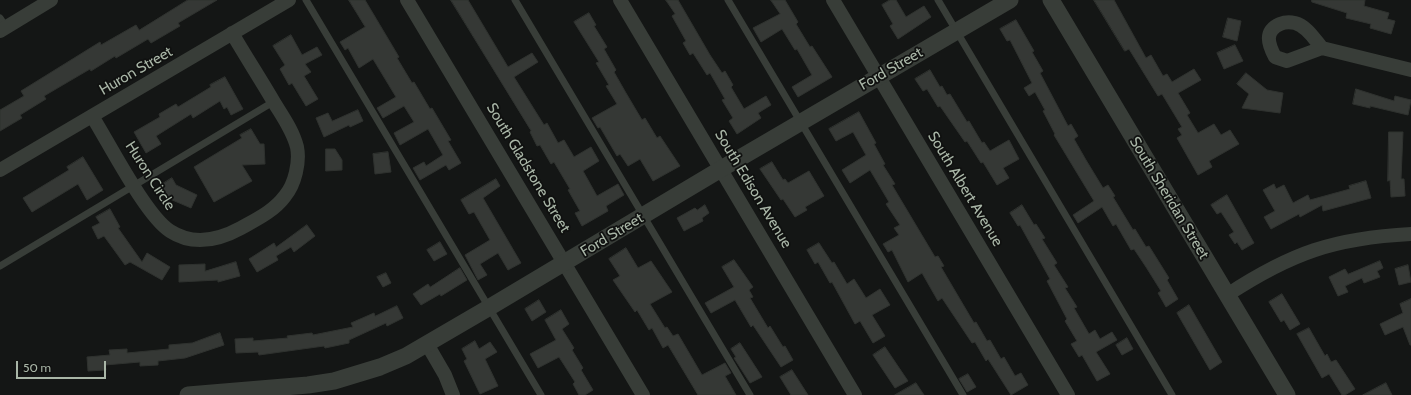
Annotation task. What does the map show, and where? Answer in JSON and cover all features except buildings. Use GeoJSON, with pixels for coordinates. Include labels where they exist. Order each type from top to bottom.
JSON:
{"type":"FeatureCollection","features":[{"type":"Feature","properties":{"kind":"street"},"geometry":{"type":"LineString","coordinates":[[2,25],[52,0]]}},
{"type":"Feature","properties":{"kind":"street","name":"Huron Street"},"geometry":{"type":"LineString","coordinates":[[0,170],[289,0]]}},
{"type":"Feature","properties":{"kind":"street","name":"South Gladstone Street"},"geometry":{"type":"LineString","coordinates":[[407,0],[643,395]]}},
{"type":"Feature","properties":{"kind":"street","name":"South Edison Avenue"},"geometry":{"type":"LineString","coordinates":[[620,0],[855,395]]}},
{"type":"Feature","properties":{"kind":"street","name":"South Albert Avenue"},"geometry":{"type":"LineString","coordinates":[[833,0],[1068,395]]}},
{"type":"Feature","properties":{"kind":"street","name":"Ford Street"},"geometry":{"type":"LineString","coordinates":[[188,395],[308,385],[334,381],[380,367],[427,344],[490,308],[800,122],[1010,0]]}},
{"type":"Feature","properties":{"kind":"street","name":"South Sheridan Street"},"geometry":{"type":"LineString","coordinates":[[1051,0],[1287,395]]}},
{"type":"Feature","properties":{"kind":"street","name":"Huron Circle"},"geometry":{"type":"LineString","coordinates":[[92,116],[135,186],[161,224],[181,237],[193,240],[212,240],[225,236],[267,213],[282,200],[292,183],[296,170],[297,147],[290,130],[232,33]]}},
{"type":"Feature","properties":{"kind":"street"},"geometry":{"type":"LineString","coordinates":[[1322,48],[1411,70]]}},
{"type":"Feature","properties":{"kind":"street"},"geometry":{"type":"LineString","coordinates":[[1227,295],[1272,267],[1302,254],[1350,240],[1411,234]]}},
{"type":"Feature","properties":{"kind":"street"},"geometry":{"type":"LineString","coordinates":[[427,344],[445,375],[453,395]]}},
{"type":"Feature","properties":{"kind":"lane"},"geometry":{"type":"LineString","coordinates":[[306,0],[541,395]]}},
{"type":"Feature","properties":{"kind":"lane"},"geometry":{"type":"LineString","coordinates":[[514,0],[750,395]]}},
{"type":"Feature","properties":{"kind":"lane"},"geometry":{"type":"LineString","coordinates":[[728,0],[963,395]]}},
{"type":"Feature","properties":{"kind":"lane"},"geometry":{"type":"LineString","coordinates":[[938,0],[1172,395]]}},
{"type":"Feature","properties":{"kind":"lane"},"geometry":{"type":"LineString","coordinates":[[0,266],[273,102]]}}]}
